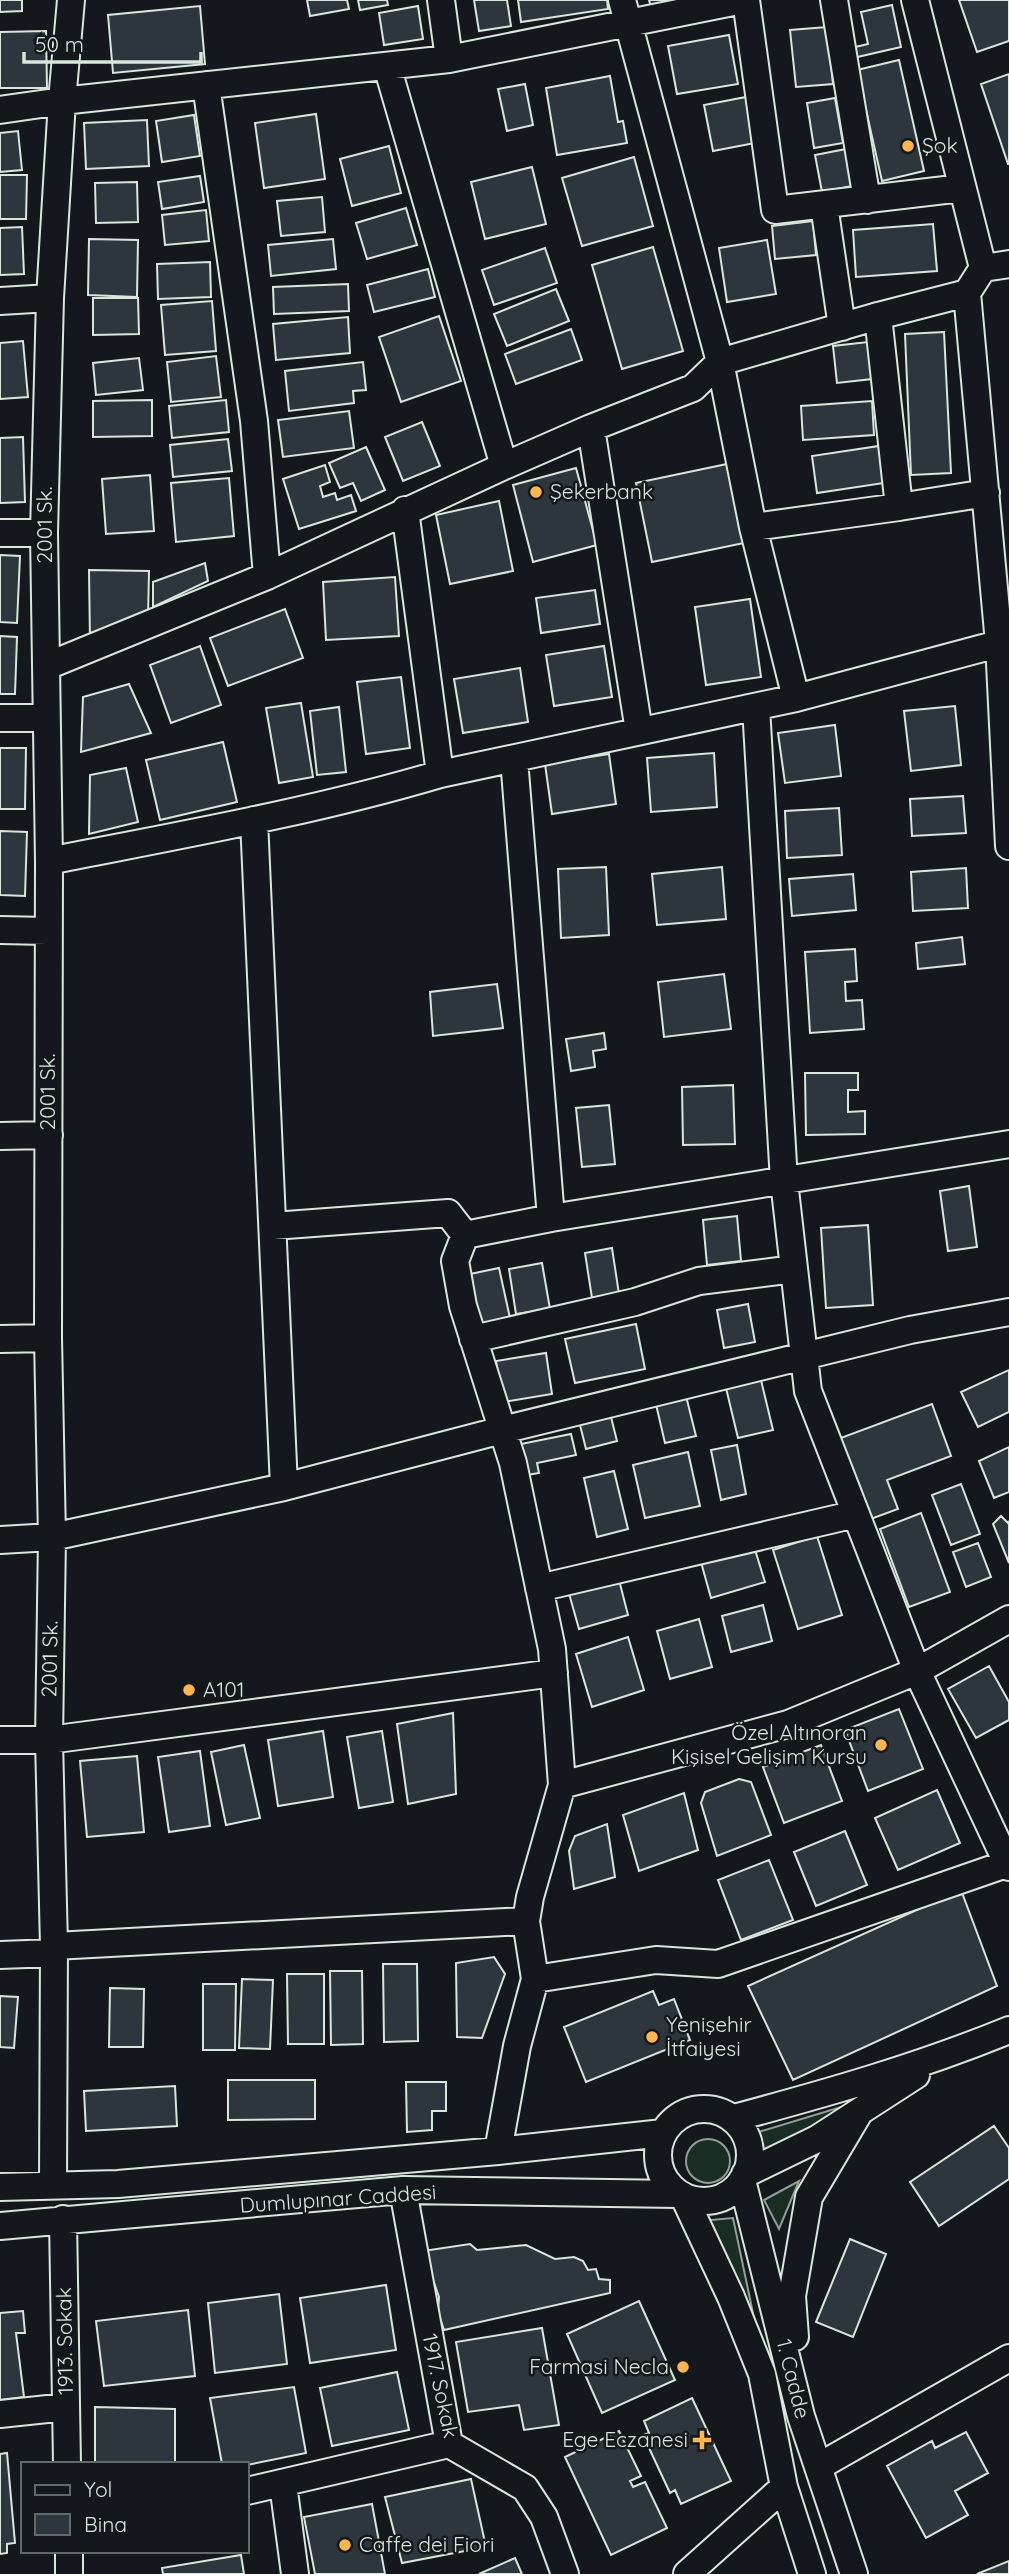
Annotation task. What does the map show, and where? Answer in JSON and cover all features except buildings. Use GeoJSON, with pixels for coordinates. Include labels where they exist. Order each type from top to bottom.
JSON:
{"type":"FeatureCollection","features":[{"type":"Feature","properties":{"kind":"street","name":"2001 Sk."},"geometry":{"type":"LineString","coordinates":[[53,2184],[54,1950],[50,1740],[52,1537],[48,1338],[49,861],[44,533],[50,298],[71,0]]}},
{"type":"Feature","properties":{"kind":"street"},"geometry":{"type":"LineString","coordinates":[[441,0],[449,59]]}},
{"type":"Feature","properties":{"kind":"street"},"geometry":{"type":"LineString","coordinates":[[0,110],[449,59],[624,12],[744,0],[775,210],[962,188]]}},
{"type":"Feature","properties":{"kind":"street"},"geometry":{"type":"LineString","coordinates":[[834,0],[867,200]]}},
{"type":"Feature","properties":{"kind":"street"},"geometry":{"type":"LineString","coordinates":[[915,0],[983,268],[967,293],[986,493],[1004,642],[1009,846]]}},
{"type":"Feature","properties":{"kind":"street"},"geometry":{"type":"LineString","coordinates":[[624,12],[720,362],[753,527],[796,698]]}},
{"type":"Feature","properties":{"kind":"street"},"geometry":{"type":"LineString","coordinates":[[387,66],[504,466]]}},
{"type":"Feature","properties":{"kind":"street"},"geometry":{"type":"LineString","coordinates":[[206,85],[254,421],[267,576]]}},
{"type":"Feature","properties":{"kind":"street"},"geometry":{"type":"LineString","coordinates":[[824,205],[842,327]]}},
{"type":"Feature","properties":{"kind":"street"},"geometry":{"type":"LineString","coordinates":[[983,268],[1009,264]]}},
{"type":"Feature","properties":{"kind":"street"},"geometry":{"type":"LineString","coordinates":[[47,666],[267,576],[504,466],[591,428],[694,388],[720,362],[967,293]]}},
{"type":"Feature","properties":{"kind":"street"},"geometry":{"type":"LineString","coordinates":[[0,301],[50,298]]}},
{"type":"Feature","properties":{"kind":"street"},"geometry":{"type":"LineString","coordinates":[[878,316],[898,508]]}},
{"type":"Feature","properties":{"kind":"street"},"geometry":{"type":"LineString","coordinates":[[591,428],[639,731]]}},
{"type":"Feature","properties":{"kind":"street"},"geometry":{"type":"LineString","coordinates":[[753,527],[898,508],[986,493]]}},
{"type":"Feature","properties":{"kind":"street"},"geometry":{"type":"LineString","coordinates":[[405,510],[440,774]]}},
{"type":"Feature","properties":{"kind":"street"},"geometry":{"type":"LineString","coordinates":[[0,533],[44,533]]}},
{"type":"Feature","properties":{"kind":"street"},"geometry":{"type":"LineString","coordinates":[[49,861],[254,820],[389,790],[440,774],[796,698],[1004,642]]}},
{"type":"Feature","properties":{"kind":"street"},"geometry":{"type":"LineString","coordinates":[[535,1979],[656,1960],[718,1964],[1009,1864],[917,1671],[808,1391],[784,1181],[756,707]]}},
{"type":"Feature","properties":{"kind":"street"},"geometry":{"type":"LineString","coordinates":[[0,718],[46,718]]}},
{"type":"Feature","properties":{"kind":"street"},"geometry":{"type":"LineString","coordinates":[[514,759],[551,1219]]}},
{"type":"Feature","properties":{"kind":"street"},"geometry":{"type":"LineString","coordinates":[[254,820],[285,1487]]}},
{"type":"Feature","properties":{"kind":"street"},"geometry":{"type":"LineString","coordinates":[[0,930],[47,931]]}},
{"type":"Feature","properties":{"kind":"street"},"geometry":{"type":"LineString","coordinates":[[0,1136],[48,1135]]}},
{"type":"Feature","properties":{"kind":"street"},"geometry":{"type":"LineString","coordinates":[[466,1235],[1009,1144]]}},
{"type":"Feature","properties":{"kind":"street"},"geometry":{"type":"LineString","coordinates":[[273,1226],[448,1213],[466,1235]]}},
{"type":"Feature","properties":{"kind":"street"},"geometry":{"type":"LineString","coordinates":[[466,1235],[455,1261],[463,1306],[513,1464],[552,1649],[562,1785],[530,1897],[526,1921],[535,1979],[517,2046],[498,2151]]}},
{"type":"Feature","properties":{"kind":"street"},"geometry":{"type":"LineString","coordinates":[[473,1339],[635,1302],[699,1281],[794,1269]]}},
{"type":"Feature","properties":{"kind":"street"},"geometry":{"type":"LineString","coordinates":[[0,1539],[52,1537],[285,1487],[502,1430],[909,1330],[1009,1312]]}},
{"type":"Feature","properties":{"kind":"street"},"geometry":{"type":"LineString","coordinates":[[0,1339],[48,1338]]}},
{"type":"Feature","properties":{"kind":"street"},"geometry":{"type":"LineString","coordinates":[[539,1588],[856,1514]]}},
{"type":"Feature","properties":{"kind":"street"},"geometry":{"type":"LineString","coordinates":[[562,1785],[788,1724],[917,1671],[1009,1619]]}},
{"type":"Feature","properties":{"kind":"street"},"geometry":{"type":"LineString","coordinates":[[0,1740],[50,1740],[554,1673]]}},
{"type":"Feature","properties":{"kind":"street"},"geometry":{"type":"LineString","coordinates":[[0,1955],[526,1921]]}},
{"type":"Feature","properties":{"kind":"street"},"geometry":{"type":"LineString","coordinates":[[734,2118],[944,2057],[1009,2030]]}},
{"type":"Feature","properties":{"kind":"street"},"geometry":{"type":"LineString","coordinates":[[744,2177],[817,2139],[944,2057]]}},
{"type":"Feature","properties":{"kind":"street"},"geometry":{"type":"LineString","coordinates":[[702,2109],[718,2111],[734,2118],[747,2140],[750,2154],[744,2177],[733,2191],[720,2199],[705,2202],[681,2195],[667,2184],[657,2159],[658,2145],[673,2120],[687,2112],[702,2109]]}},
{"type":"Feature","properties":{"kind":"street"},"geometry":{"type":"LineString","coordinates":[[801,2416],[792,2296],[808,2197],[860,2111]]}},
{"type":"Feature","properties":{"kind":"street","name":"Dumlupınar Caddesi"},"geometry":{"type":"LineString","coordinates":[[0,2187],[118,2184],[498,2151],[663,2133]]}},
{"type":"Feature","properties":{"kind":"street","name":"1. Cadde"},"geometry":{"type":"LineString","coordinates":[[744,2177],[801,2416],[853,2574]]}},
{"type":"Feature","properties":{"kind":"street","name":"Dumlupınar Caddesi"},"geometry":{"type":"LineString","coordinates":[[0,2226],[403,2190],[681,2195]]}},
{"type":"Feature","properties":{"kind":"street","name":"1917. Sokak"},"geometry":{"type":"LineString","coordinates":[[403,2190],[449,2444],[525,2488],[544,2517],[565,2574]]}},
{"type":"Feature","properties":{"kind":"street","name":"1. Cadde"},"geometry":{"type":"LineString","coordinates":[[681,2195],[731,2297],[762,2374],[784,2487],[812,2574]]}},
{"type":"Feature","properties":{"kind":"street","name":"1913. Sokak"},"geometry":{"type":"LineString","coordinates":[[63,2219],[68,2462]]}},
{"type":"Feature","properties":{"kind":"street"},"geometry":{"type":"LineString","coordinates":[[818,2467],[1009,2358]]}},
{"type":"Feature","properties":{"kind":"street"},"geometry":{"type":"LineString","coordinates":[[0,2414],[66,2407]]}},
{"type":"Feature","properties":{"kind":"street"},"geometry":{"type":"LineString","coordinates":[[248,2491],[449,2444]]}},
{"type":"Feature","properties":{"kind":"street"},"geometry":{"type":"LineString","coordinates":[[283,2484],[295,2574]]}},
{"type":"Feature","properties":{"kind":"street"},"geometry":{"type":"LineString","coordinates":[[687,2574],[784,2487]]}},
{"type":"Feature","properties":{"kind":"street"},"geometry":{"type":"LineString","coordinates":[[69,2553],[69,2574]]}},
{"type":"Feature","properties":{"kind":"green space"},"geometry":{"type":"Polygon","coordinates":[[[861,2101],[763,2163],[752,2134],[861,2101]]]}},
{"type":"Feature","properties":{"kind":"green space"},"geometry":{"type":"Polygon","coordinates":[[[708,2139],[724,2145],[730,2161],[724,2177],[708,2183],[692,2177],[686,2161],[692,2145],[708,2139]]]}},
{"type":"Feature","properties":{"kind":"green space"},"geometry":{"type":"Polygon","coordinates":[[[799,2181],[779,2229],[764,2200],[799,2181]]]}},
{"type":"Feature","properties":{"kind":"green space"},"geometry":{"type":"Polygon","coordinates":[[[733,2218],[758,2337],[699,2221],[733,2218]]]}},
{"type":"Feature","properties":{"kind":"place","name":"Şok"},"geometry":{"type":"Point","coordinates":[908,146]}},
{"type":"Feature","properties":{"kind":"place","name":"Şekerbank"},"geometry":{"type":"Point","coordinates":[536,492]}},
{"type":"Feature","properties":{"kind":"place","name":"A101"},"geometry":{"type":"Point","coordinates":[189,1690]}},
{"type":"Feature","properties":{"kind":"place","name":"Özel Altınoran Kişisel Gelişim Kursu"},"geometry":{"type":"Point","coordinates":[881,1745]}},
{"type":"Feature","properties":{"kind":"place","name":"Yenişehir İtfaiyesi"},"geometry":{"type":"Point","coordinates":[652,2037]}},
{"type":"Feature","properties":{"kind":"place","name":"Farmasi Necla"},"geometry":{"type":"Point","coordinates":[683,2367]}},
{"type":"Feature","properties":{"kind":"place","name":"Ege Eczanesi"},"geometry":{"type":"Point","coordinates":[702,2440]}},
{"type":"Feature","properties":{"kind":"place","name":"Caffe dei Fiori"},"geometry":{"type":"Point","coordinates":[345,2545]}}]}
